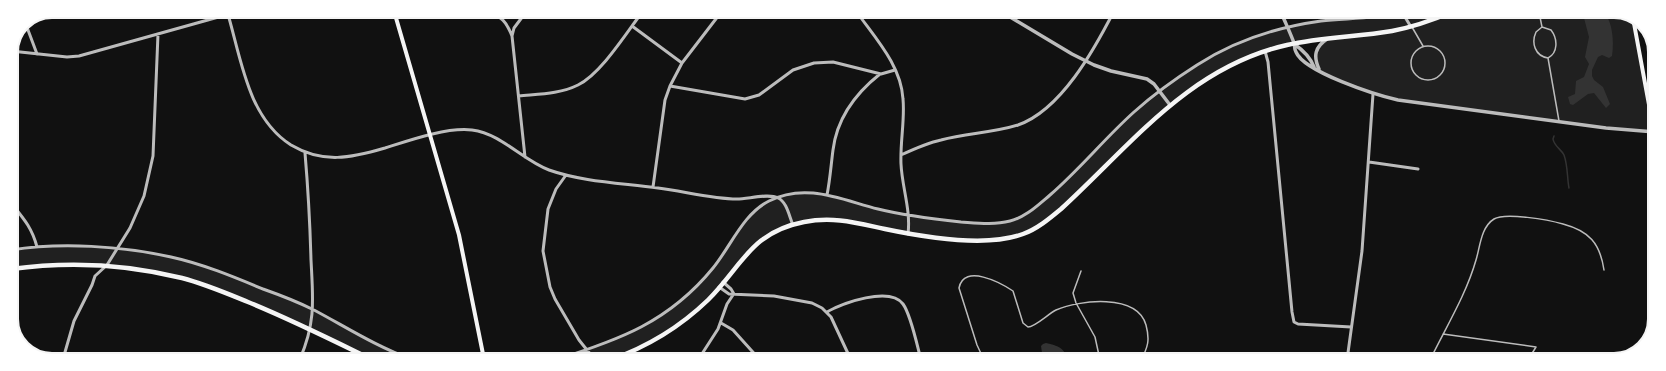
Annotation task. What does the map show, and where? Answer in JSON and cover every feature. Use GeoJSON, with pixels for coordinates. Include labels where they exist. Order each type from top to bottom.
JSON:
{"type":"FeatureCollection","features":[{"type":"Feature","properties":{"kind":"main road"},"geometry":{"type":"LineString","coordinates":[[396,18],[459,234],[483,353]]}},
{"type":"Feature","properties":{"kind":"main road"},"geometry":{"type":"LineString","coordinates":[[627,353],[672,329],[694,312],[724,282],[748,251],[758,242],[771,234],[792,225],[814,220],[842,220],[908,234],[935,238],[981,240],[1006,239],[1024,234],[1044,223],[1061,209],[1138,133],[1170,105],[1218,73],[1245,59],[1265,51],[1328,38],[1411,27],[1436,18]]}},
{"type":"Feature","properties":{"kind":"main road"},"geometry":{"type":"LineString","coordinates":[[1634,24],[1648,99]]}},
{"type":"Feature","properties":{"kind":"main road"},"geometry":{"type":"LineString","coordinates":[[18,268],[50,264],[107,265],[160,273],[190,280],[217,289],[311,329],[359,353]]}},
{"type":"Feature","properties":{"kind":"street"},"geometry":{"type":"LineString","coordinates":[[18,52],[67,57],[79,56],[211,18]]}},
{"type":"Feature","properties":{"kind":"street"},"geometry":{"type":"LineString","coordinates":[[229,18],[246,77],[260,112],[274,132],[282,139],[305,152],[327,157],[351,157],[431,136],[462,130],[473,130],[488,134],[502,141],[534,163],[549,170],[566,175],[736,199],[770,196],[778,198],[785,206],[792,225]]}},
{"type":"Feature","properties":{"kind":"street"},"geometry":{"type":"LineString","coordinates":[[500,18],[504,21],[512,36]]}},
{"type":"Feature","properties":{"kind":"street"},"geometry":{"type":"LineString","coordinates":[[522,18],[514,28],[512,36],[525,157]]}},
{"type":"Feature","properties":{"kind":"street"},"geometry":{"type":"LineString","coordinates":[[519,96],[559,92],[580,84],[597,69],[638,18]]}},
{"type":"Feature","properties":{"kind":"street"},"geometry":{"type":"LineString","coordinates":[[653,187],[665,100],[670,86],[682,64],[717,18]]}},
{"type":"Feature","properties":{"kind":"street"},"geometry":{"type":"LineString","coordinates":[[861,18],[895,70],[904,100],[901,155],[908,216],[908,234]]}},
{"type":"Feature","properties":{"kind":"street"},"geometry":{"type":"LineString","coordinates":[[1012,18],[1087,61],[1111,71],[1147,79],[1170,105]]}},
{"type":"Feature","properties":{"kind":"street"},"geometry":{"type":"LineString","coordinates":[[901,155],[941,140],[1020,124],[1035,116],[1062,92],[1087,61],[1111,18]]}},
{"type":"Feature","properties":{"kind":"street"},"geometry":{"type":"LineString","coordinates":[[1284,18],[1296,52],[1305,64],[1373,94],[1398,100],[1606,128],[1648,132]]}},
{"type":"Feature","properties":{"kind":"street"},"geometry":{"type":"LineString","coordinates":[[577,353],[631,334],[657,319],[681,300],[712,269],[752,214],[763,204],[800,192],[827,195],[908,216],[982,223],[998,223],[1019,218],[1035,208],[1058,188],[1134,113],[1180,76],[1211,57],[1250,39],[1288,28],[1320,21],[1350,18]]}},
{"type":"Feature","properties":{"kind":"street"},"geometry":{"type":"LineString","coordinates":[[1406,18],[1411,27]]}},
{"type":"Feature","properties":{"kind":"street"},"geometry":{"type":"LineString","coordinates":[[632,26],[682,64]]}},
{"type":"Feature","properties":{"kind":"street"},"geometry":{"type":"LineString","coordinates":[[28,28],[37,54]]}},
{"type":"Feature","properties":{"kind":"street"},"geometry":{"type":"LineString","coordinates":[[65,353],[74,321],[95,276],[107,265],[137,213],[144,196],[153,156],[158,34]]}},
{"type":"Feature","properties":{"kind":"street"},"geometry":{"type":"LineString","coordinates":[[1319,70],[1316,63],[1316,52],[1319,45],[1328,38]]}},
{"type":"Feature","properties":{"kind":"street"},"geometry":{"type":"LineString","coordinates":[[1294,44],[1301,48],[1310,59],[1314,67]]}},
{"type":"Feature","properties":{"kind":"street"},"geometry":{"type":"LineString","coordinates":[[1265,51],[1268,62],[1294,322],[1298,324],[1351,327]]}},
{"type":"Feature","properties":{"kind":"street"},"geometry":{"type":"LineString","coordinates":[[670,86],[745,99],[759,95],[793,70],[814,62],[833,62],[881,74]]}},
{"type":"Feature","properties":{"kind":"street"},"geometry":{"type":"LineString","coordinates":[[827,195],[834,143],[842,117],[858,94],[881,74],[895,70]]}},
{"type":"Feature","properties":{"kind":"street"},"geometry":{"type":"LineString","coordinates":[[1348,353],[1362,251],[1373,94]]}},
{"type":"Feature","properties":{"kind":"street"},"geometry":{"type":"LineString","coordinates":[[302,353],[311,329],[314,310],[305,152]]}},
{"type":"Feature","properties":{"kind":"street"},"geometry":{"type":"LineString","coordinates":[[1369,162],[1418,169]]}},
{"type":"Feature","properties":{"kind":"street"},"geometry":{"type":"LineString","coordinates":[[566,175],[556,189],[548,209],[543,251],[550,287],[555,299],[573,330],[589,353]]}},
{"type":"Feature","properties":{"kind":"street"},"geometry":{"type":"LineString","coordinates":[[18,212],[34,233],[37,247]]}},
{"type":"Feature","properties":{"kind":"street"},"geometry":{"type":"LineString","coordinates":[[18,249],[37,247],[117,248],[172,257],[242,280],[314,310],[395,353]]}},
{"type":"Feature","properties":{"kind":"street"},"geometry":{"type":"LineString","coordinates":[[724,282],[732,289],[734,294]]}},
{"type":"Feature","properties":{"kind":"street"},"geometry":{"type":"LineString","coordinates":[[719,287],[727,294],[780,296],[812,303],[827,312],[838,329],[847,353]]}},
{"type":"Feature","properties":{"kind":"street"},"geometry":{"type":"LineString","coordinates":[[703,353],[715,335],[721,323],[727,304],[734,294]]}},
{"type":"Feature","properties":{"kind":"street"},"geometry":{"type":"LineString","coordinates":[[827,312],[847,302],[864,297],[898,299],[906,309],[919,353]]}},
{"type":"Feature","properties":{"kind":"street"},"geometry":{"type":"LineString","coordinates":[[721,323],[732,330],[753,353]]}},
{"type":"Feature","properties":{"kind":"lane"},"geometry":{"type":"LineString","coordinates":[[1540,18],[1542,27]]}},
{"type":"Feature","properties":{"kind":"lane"},"geometry":{"type":"LineString","coordinates":[[1411,27],[1423,46]]}},
{"type":"Feature","properties":{"kind":"lane"},"geometry":{"type":"LineString","coordinates":[[1542,27],[1551,30],[1555,39],[1555,49],[1552,56],[1548,58]]}},
{"type":"Feature","properties":{"kind":"lane"},"geometry":{"type":"LineString","coordinates":[[1542,27],[1536,32],[1534,44],[1538,54],[1548,58]]}},
{"type":"Feature","properties":{"kind":"lane"},"geometry":{"type":"LineString","coordinates":[[1423,46],[1435,46],[1446,59],[1444,71],[1436,79],[1425,80],[1415,74],[1412,69],[1412,58],[1418,48],[1423,46]]}},
{"type":"Feature","properties":{"kind":"lane"},"geometry":{"type":"LineString","coordinates":[[1548,58],[1559,121]]}},
{"type":"Feature","properties":{"kind":"lane"},"geometry":{"type":"LineString","coordinates":[[1434,353],[1470,280],[1480,242],[1487,226],[1491,221],[1500,216],[1514,216],[1562,223],[1584,232],[1596,244],[1600,251],[1604,270]]}},
{"type":"Feature","properties":{"kind":"lane"},"geometry":{"type":"LineString","coordinates":[[1081,271],[1073,293],[1076,303],[1095,337],[1098,353]]}},
{"type":"Feature","properties":{"kind":"lane"},"geometry":{"type":"LineString","coordinates":[[980,353],[976,345],[960,292],[960,283],[963,280],[977,276],[986,276],[1012,291],[1016,298],[1023,323],[1028,327],[1033,326],[1055,311],[1076,303],[1095,301],[1113,302],[1128,306],[1140,313],[1144,318],[1149,337],[1145,353]]}},
{"type":"Feature","properties":{"kind":"lane"},"geometry":{"type":"LineString","coordinates":[[1443,334],[1536,347],[1532,353]]}},
{"type":"Feature","properties":{"kind":"shaded area"},"geometry":{"type":"Polygon","coordinates":[[[1352,18],[1614,18],[1631,22],[1634,24],[1648,99],[1648,132],[1606,128],[1398,100],[1373,94],[1319,70],[1316,52],[1327,39],[1272,49],[1227,68],[1164,110],[1061,209],[1030,231],[999,240],[935,238],[849,221],[802,222],[764,238],[701,306],[663,335],[625,353],[577,353],[603,345],[657,319],[701,282],[748,219],[763,204],[784,195],[814,193],[900,215],[980,223],[1005,222],[1026,214],[1058,188],[1134,113],[1199,63],[1245,41],[1298,25],[1352,18]]]}},
{"type":"Feature","properties":{"kind":"shaded area"},"geometry":{"type":"Polygon","coordinates":[[[1584,18],[1608,18],[1613,39],[1612,56],[1609,58],[1602,55],[1598,57],[1592,70],[1594,80],[1603,87],[1610,104],[1606,108],[1594,93],[1588,94],[1573,105],[1570,104],[1568,97],[1575,94],[1576,81],[1584,77],[1589,64],[1585,57],[1589,37],[1584,18]]]}},
{"type":"Feature","properties":{"kind":"shaded area"},"geometry":{"type":"Polygon","coordinates":[[[37,247],[88,247],[140,251],[173,257],[204,266],[265,289],[295,302],[399,353],[359,353],[311,329],[183,278],[107,265],[18,269],[18,249],[37,247]]]}},
{"type":"Feature","properties":{"kind":"shaded area"},"geometry":{"type":"Polygon","coordinates":[[[1046,343],[1054,345],[1065,353],[1042,353],[1041,346],[1046,343]]]}},
{"type":"Feature","properties":{"kind":"waterway"},"geometry":{"type":"LineString","coordinates":[[1554,136],[1553,139],[1556,146],[1564,155],[1569,188]]}}]}
